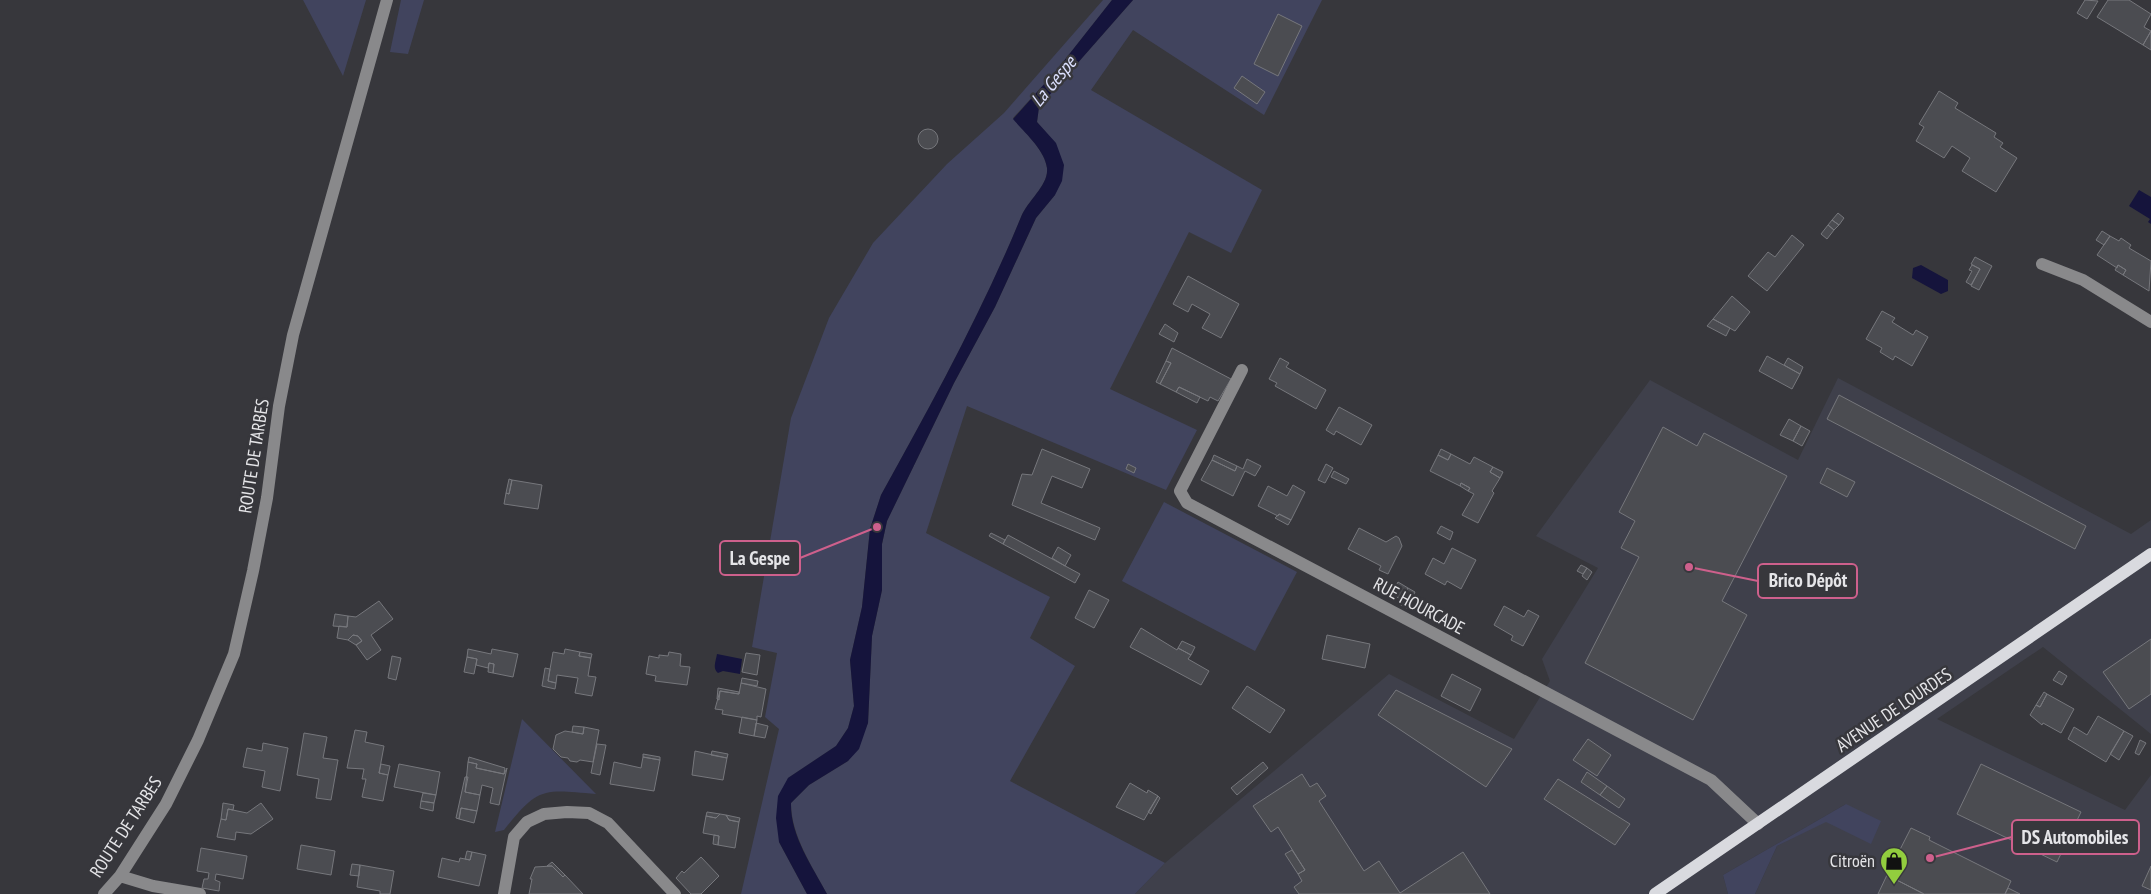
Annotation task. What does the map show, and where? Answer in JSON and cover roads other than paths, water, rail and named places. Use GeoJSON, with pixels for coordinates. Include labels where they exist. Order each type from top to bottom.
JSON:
{"type":"FeatureCollection","features":[{"type":"Feature","properties":{"kind":"main road","name":"AVENUE DE LOURDES"},"geometry":{"type":"LineString","coordinates":[[1655,894],[2151,554]]}},
{"type":"Feature","properties":{"kind":"street","name":"ROUTE DE TARBES"},"geometry":{"type":"LineString","coordinates":[[104,894],[120,876],[166,804],[198,740],[234,654],[255,562],[267,498],[279,406],[293,335],[387,0]]}},
{"type":"Feature","properties":{"kind":"street"},"geometry":{"type":"LineString","coordinates":[[2042,264],[2083,280],[2151,322]]}},
{"type":"Feature","properties":{"kind":"street","name":"RUE HOURCADE"},"geometry":{"type":"LineString","coordinates":[[1242,370],[1180,491],[1187,503],[1712,780],[1758,824]]}},
{"type":"Feature","properties":{"kind":"street"},"geometry":{"type":"LineString","coordinates":[[504,894],[514,837],[527,822],[544,814],[589,812],[608,823],[675,894]]}},
{"type":"Feature","properties":{"kind":"street"},"geometry":{"type":"LineString","coordinates":[[120,876],[153,886],[200,894]]}},
{"type":"Feature","properties":{"kind":"water"},"geometry":{"type":"Polygon","coordinates":[[[1112,0],[1133,0],[1039,107],[1037,122],[1056,143],[1064,165],[1062,181],[1055,195],[1036,218],[995,307],[954,383],[887,521],[882,544],[882,590],[872,636],[868,723],[859,749],[848,761],[809,785],[791,803],[794,827],[798,838],[827,894],[807,894],[779,842],[776,818],[778,796],[788,778],[836,746],[848,728],[854,706],[850,660],[862,607],[870,529],[881,495],[973,323],[1024,211],[1045,180],[1047,168],[1042,155],[1013,119],[1056,71],[1112,0]]]}},
{"type":"Feature","properties":{"kind":"water"},"geometry":{"type":"Polygon","coordinates":[[[2139,190],[2151,197],[2151,224],[2148,222],[2150,219],[2129,206],[2139,190]]]}},
{"type":"Feature","properties":{"kind":"water"},"geometry":{"type":"Polygon","coordinates":[[[1921,265],[1948,280],[1948,291],[1941,294],[1912,278],[1913,268],[1921,265]]]}},
{"type":"Feature","properties":{"kind":"water"},"geometry":{"type":"Polygon","coordinates":[[[717,654],[742,659],[740,674],[723,671],[718,673],[715,667],[717,654]]]}},
{"type":"Feature","properties":{"kind":"place","name":"La Gespe"},"geometry":{"type":"Point","coordinates":[877,527]}},
{"type":"Feature","properties":{"kind":"place","name":"Brico Dépôt"},"geometry":{"type":"Point","coordinates":[1689,567]}},
{"type":"Feature","properties":{"kind":"place","name":"DS Automobiles"},"geometry":{"type":"Point","coordinates":[1930,858]}},
{"type":"Feature","properties":{"kind":"place","name":"Citroën"},"geometry":{"type":"Point","coordinates":[1894,885]}}]}
